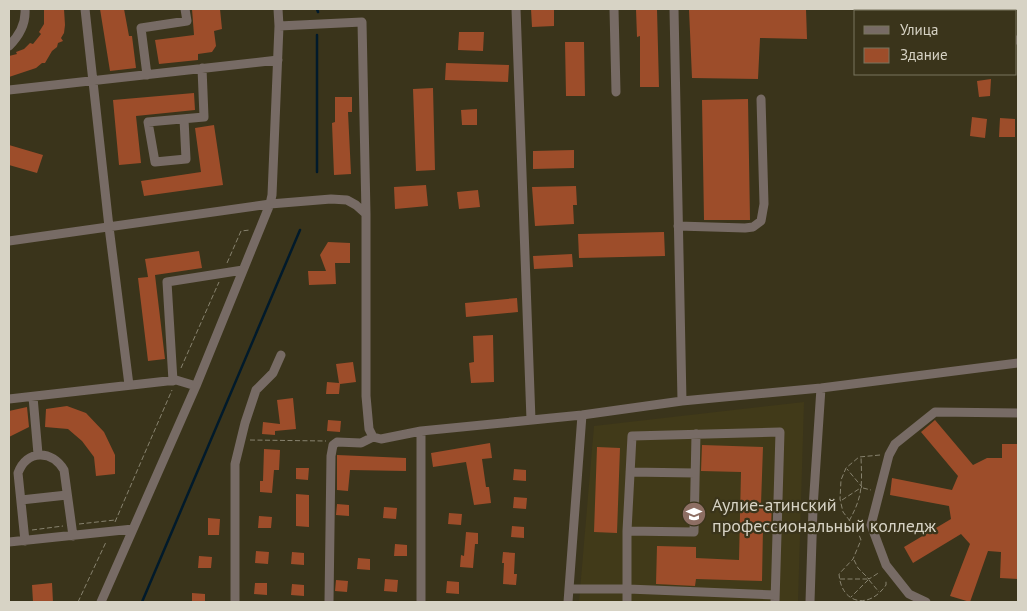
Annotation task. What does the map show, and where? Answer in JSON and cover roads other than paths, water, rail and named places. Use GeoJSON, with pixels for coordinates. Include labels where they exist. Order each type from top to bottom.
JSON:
{"type":"FeatureCollection","features":[{"type":"Feature","properties":{"kind":"street"},"geometry":{"type":"LineString","coordinates":[[9,46],[19,35],[26,14],[25,9]]}},
{"type":"Feature","properties":{"kind":"street"},"geometry":{"type":"LineString","coordinates":[[84,9],[129,385]]}},
{"type":"Feature","properties":{"kind":"street"},"geometry":{"type":"LineString","coordinates":[[147,75],[141,28],[187,21],[185,9]]}},
{"type":"Feature","properties":{"kind":"street"},"geometry":{"type":"LineString","coordinates":[[101,602],[196,386],[270,204],[278,60],[278,9]]}},
{"type":"Feature","properties":{"kind":"street"},"geometry":{"type":"LineString","coordinates":[[516,9],[531,420]]}},
{"type":"Feature","properties":{"kind":"street"},"geometry":{"type":"LineString","coordinates":[[614,9],[616,92]]}},
{"type":"Feature","properties":{"kind":"street"},"geometry":{"type":"LineString","coordinates":[[674,9],[682,401]]}},
{"type":"Feature","properties":{"kind":"street"},"geometry":{"type":"LineString","coordinates":[[279,26],[362,22],[366,214],[366,396],[369,429],[373,437]]}},
{"type":"Feature","properties":{"kind":"street"},"geometry":{"type":"LineString","coordinates":[[9,90],[278,60]]}},
{"type":"Feature","properties":{"kind":"street"},"geometry":{"type":"LineString","coordinates":[[184,119],[186,160],[155,162],[148,122],[204,117],[202,68]]}},
{"type":"Feature","properties":{"kind":"street"},"geometry":{"type":"LineString","coordinates":[[678,226],[745,228],[753,227],[761,221],[764,204],[761,99]]}},
{"type":"Feature","properties":{"kind":"street"},"geometry":{"type":"LineString","coordinates":[[9,241],[270,204],[331,199],[347,200],[366,214]]}},
{"type":"Feature","properties":{"kind":"street"},"geometry":{"type":"LineString","coordinates":[[174,381],[167,282],[243,270]]}},
{"type":"Feature","properties":{"kind":"street"},"geometry":{"type":"LineString","coordinates":[[236,602],[236,464],[245,423],[256,390],[273,373],[280,355]]}},
{"type":"Feature","properties":{"kind":"street"},"geometry":{"type":"LineString","coordinates":[[329,602],[331,456],[333,445],[337,442],[361,443],[373,437],[381,439],[421,431],[582,415],[682,401],[821,388],[1018,363]]}},
{"type":"Feature","properties":{"kind":"street"},"geometry":{"type":"LineString","coordinates":[[9,399],[174,381],[196,386]]}},
{"type":"Feature","properties":{"kind":"street"},"geometry":{"type":"LineString","coordinates":[[810,602],[813,508],[821,388]]}},
{"type":"Feature","properties":{"kind":"street"},"geometry":{"type":"LineString","coordinates":[[33,397],[38,454]]}},
{"type":"Feature","properties":{"kind":"street"},"geometry":{"type":"LineString","coordinates":[[926,602],[909,594],[885,567],[871,525],[888,455],[895,444],[935,412],[1018,413]]}},
{"type":"Feature","properties":{"kind":"street"},"geometry":{"type":"LineString","coordinates":[[568,602],[582,415]]}},
{"type":"Feature","properties":{"kind":"street"},"geometry":{"type":"LineString","coordinates":[[421,431],[421,602]]}},
{"type":"Feature","properties":{"kind":"street"},"geometry":{"type":"LineString","coordinates":[[569,589],[628,589],[775,599],[780,432],[632,436],[627,531],[628,589],[627,602]]}},
{"type":"Feature","properties":{"kind":"street"},"geometry":{"type":"LineString","coordinates":[[627,531],[694,532],[696,434]]}},
{"type":"Feature","properties":{"kind":"street"},"geometry":{"type":"LineString","coordinates":[[25,541],[18,473],[21,465],[31,456],[38,454],[51,458],[61,465],[64,470],[73,536]]}},
{"type":"Feature","properties":{"kind":"street"},"geometry":{"type":"LineString","coordinates":[[630,472],[695,473]]}},
{"type":"Feature","properties":{"kind":"street"},"geometry":{"type":"LineString","coordinates":[[21,500],[68,495]]}},
{"type":"Feature","properties":{"kind":"street"},"geometry":{"type":"LineString","coordinates":[[9,542],[133,529]]}},
{"type":"Feature","properties":{"kind":"waterway"},"geometry":{"type":"LineString","coordinates":[[317,35],[317,172]]}},
{"type":"Feature","properties":{"kind":"waterway"},"geometry":{"type":"LineString","coordinates":[[142,602],[300,230]]}},
{"type":"Feature","properties":{"kind":"place","name":"Аулие-атинский профессиональный колледж"},"geometry":{"type":"Point","coordinates":[694,514]}}]}
